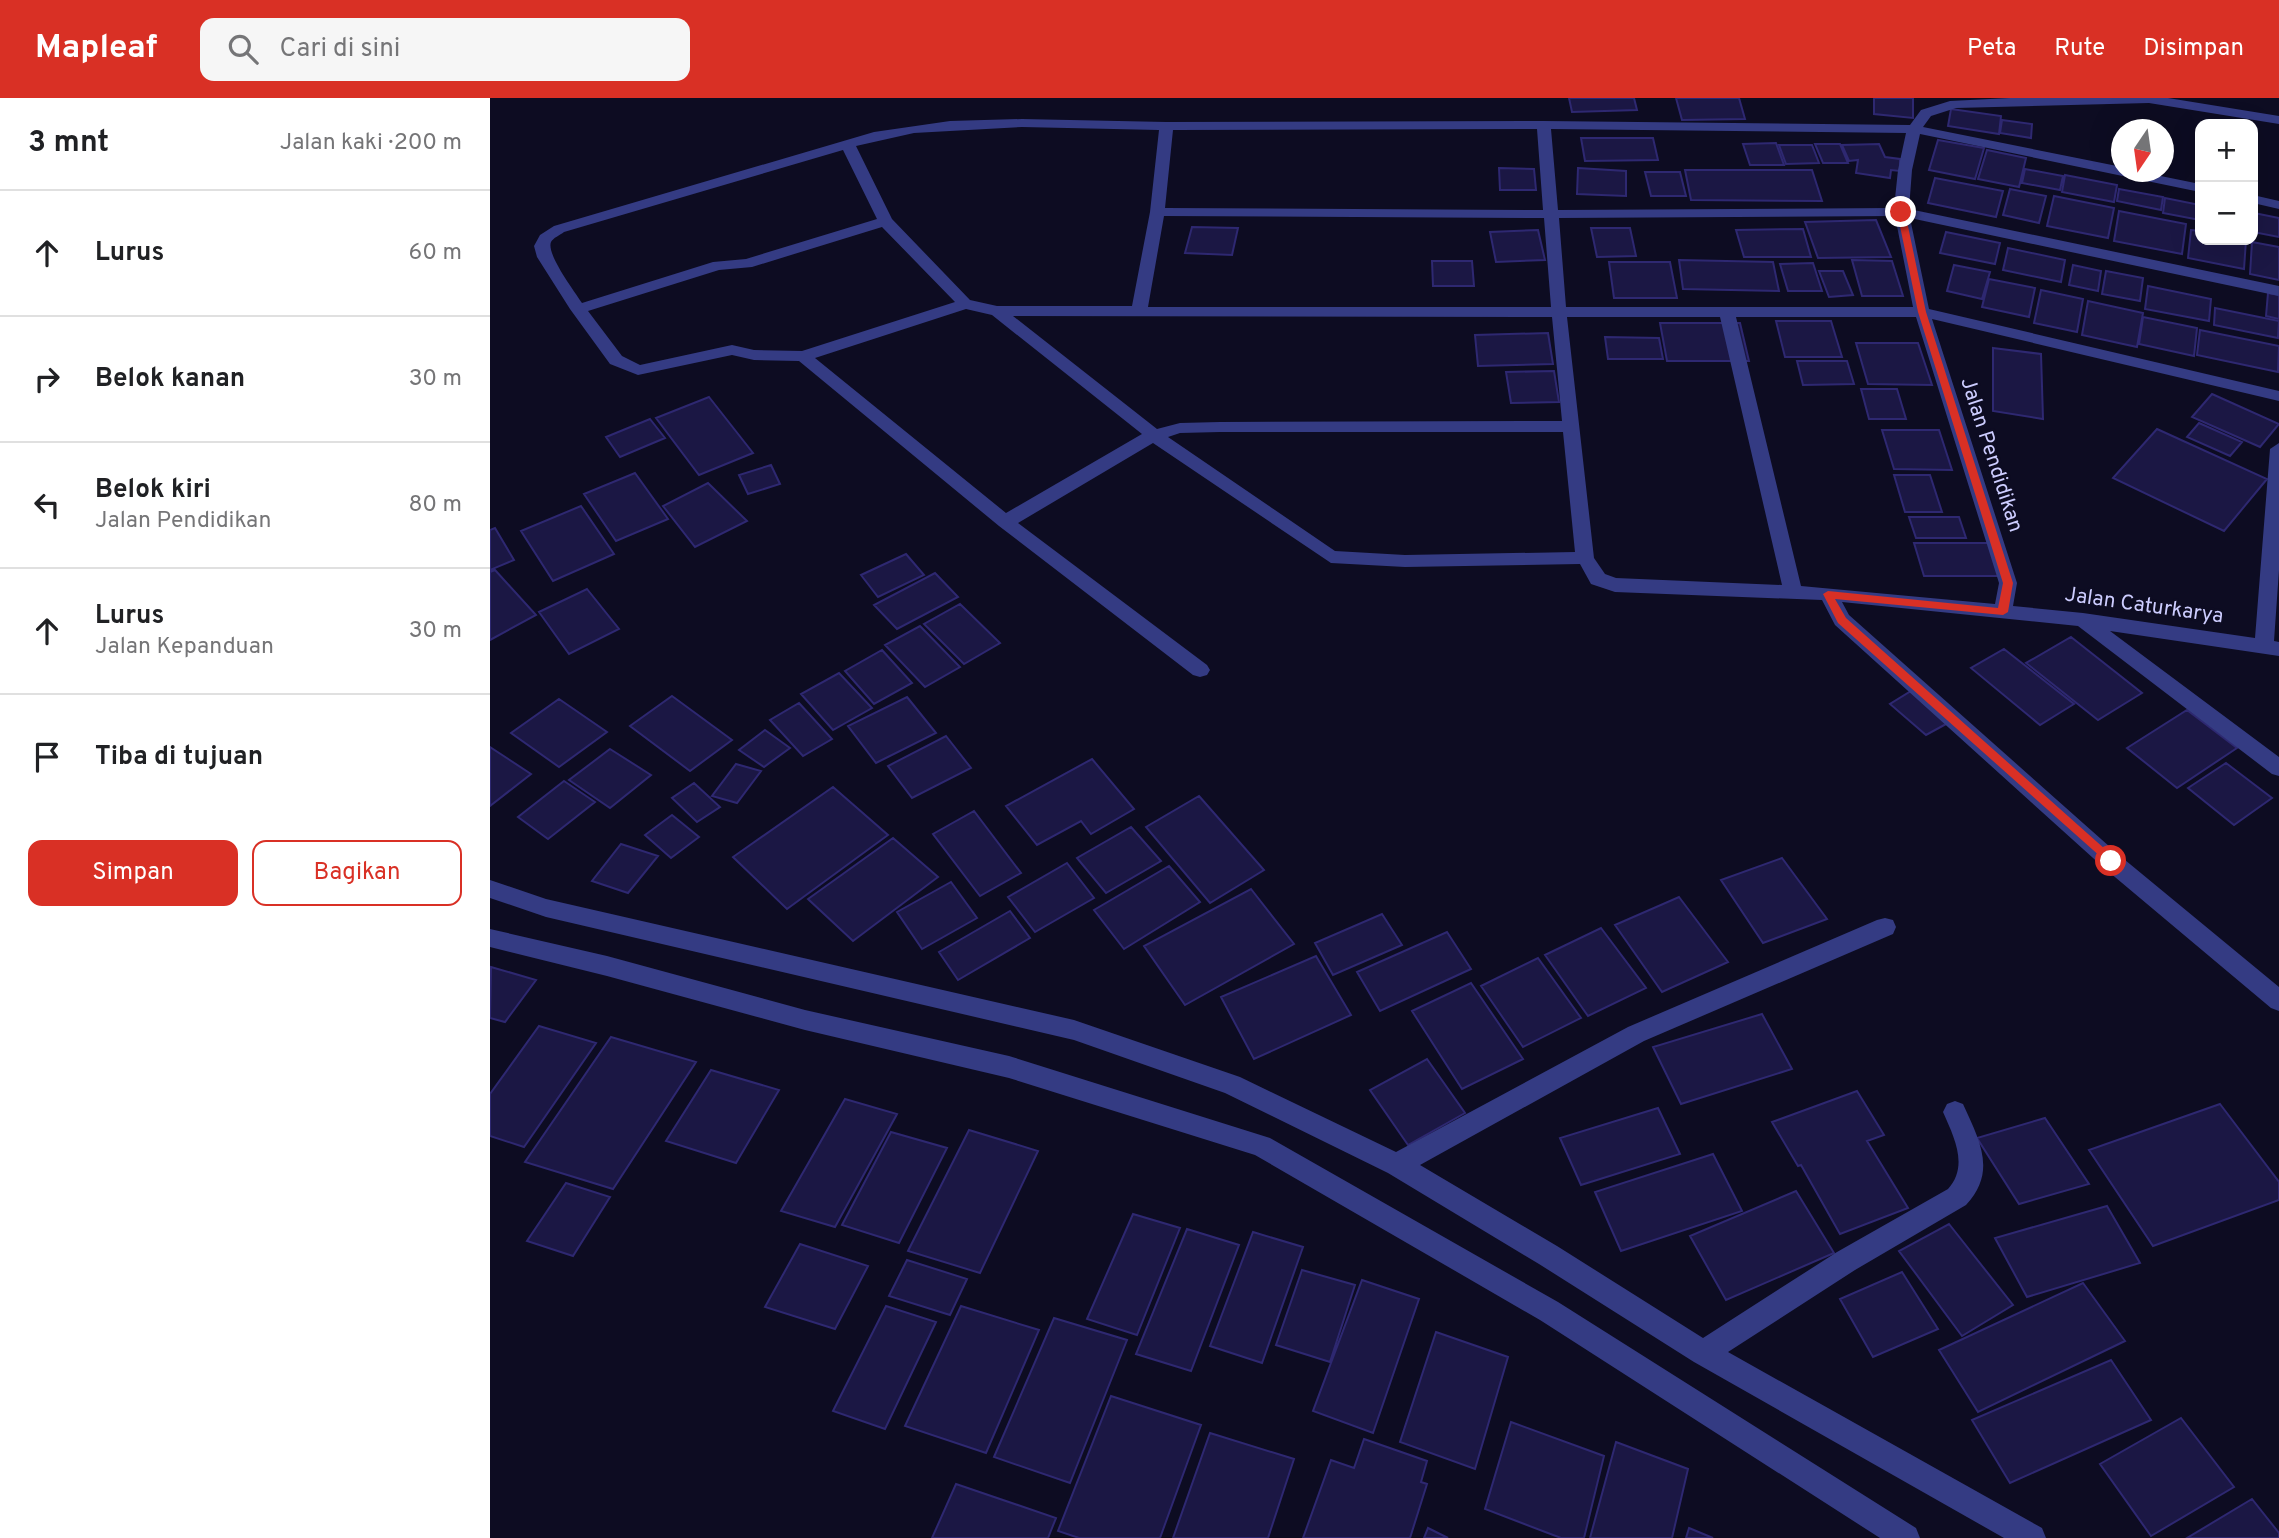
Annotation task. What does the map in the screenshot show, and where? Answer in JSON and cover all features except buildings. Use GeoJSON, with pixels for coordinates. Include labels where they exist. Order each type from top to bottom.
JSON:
{"type":"FeatureCollection","features":[{"type":"Feature","properties":{"kind":"street"},"geometry":{"type":"LineString","coordinates":[[1914,129],[1926,113],[1955,104],[2100,99],[2149,99],[2279,120]]}},
{"type":"Feature","properties":{"kind":"street"},"geometry":{"type":"LineString","coordinates":[[2195,187],[1914,129],[967,123],[912,127],[848,145],[559,229],[545,238],[542,246],[545,257],[578,309],[616,360],[638,370],[732,350],[754,355],[803,356],[965,304],[997,311],[1922,312],[2279,396]]}},
{"type":"Feature","properties":{"kind":"street"},"geometry":{"type":"LineString","coordinates":[[997,311],[1154,435],[1331,557],[1405,561],[1585,558],[1559,312],[1544,125]]}},
{"type":"Feature","properties":{"kind":"street"},"geometry":{"type":"LineString","coordinates":[[1139,312],[1157,212],[1167,126]]}},
{"type":"Feature","properties":{"kind":"street","name":"Jalan Pendidikan"},"geometry":{"type":"LineString","coordinates":[[1914,129],[1905,170],[1901,212],[1922,312],[2008,583],[2003,612]]}},
{"type":"Feature","properties":{"kind":"street"},"geometry":{"type":"LineString","coordinates":[[848,145],[885,221],[965,304]]}},
{"type":"Feature","properties":{"kind":"street"},"geometry":{"type":"LineString","coordinates":[[2258,200],[2279,205]]}},
{"type":"Feature","properties":{"kind":"street"},"geometry":{"type":"LineString","coordinates":[[1157,212],[1901,212],[2279,291]]}},
{"type":"Feature","properties":{"kind":"street"},"geometry":{"type":"LineString","coordinates":[[578,309],[676,277],[718,265],[747,264],[885,221]]}},
{"type":"Feature","properties":{"kind":"street"},"geometry":{"type":"LineString","coordinates":[[1727,312],[1793,593]]}},
{"type":"Feature","properties":{"kind":"street"},"geometry":{"type":"LineString","coordinates":[[803,356],[1005,523],[1200,670]]}},
{"type":"Feature","properties":{"kind":"street"},"geometry":{"type":"LineString","coordinates":[[1005,523],[1154,435],[1180,428],[1572,426]]}},
{"type":"Feature","properties":{"kind":"street"},"geometry":{"type":"LineString","coordinates":[[2271,647],[2279,449]]}},
{"type":"Feature","properties":{"kind":"street","name":"Jalan Caturkarya"},"geometry":{"type":"LineString","coordinates":[[1585,558],[1598,579],[1615,585],[1828,594],[2083,620],[2271,647]]}},
{"type":"Feature","properties":{"kind":"street"},"geometry":{"type":"LineString","coordinates":[[1828,594],[1842,620],[2111,861],[2279,1001]]}},
{"type":"Feature","properties":{"kind":"street"},"geometry":{"type":"LineString","coordinates":[[2083,620],[2279,768]]}},
{"type":"Feature","properties":{"kind":"street"},"geometry":{"type":"LineString","coordinates":[[490,889],[546,908],[1074,1030],[1232,1085],[1397,1165],[1548,1255],[1703,1353],[2032,1538]]}},
{"type":"Feature","properties":{"kind":"street"},"geometry":{"type":"LineString","coordinates":[[1397,1165],[1636,1034],[1885,927]]}},
{"type":"Feature","properties":{"kind":"street"},"geometry":{"type":"LineString","coordinates":[[490,938],[607,966],[805,1020],[1009,1067],[1261,1146],[1549,1311],[1906,1538]]}},
{"type":"Feature","properties":{"kind":"street"},"geometry":{"type":"LineString","coordinates":[[1703,1353],[1846,1261],[1957,1197],[1969,1184],[1971,1163],[1965,1135],[1955,1112]]}},
{"type":"Feature","properties":{"kind":"route"},"geometry":{"type":"LineString","coordinates":[[1901,212],[1922,312],[2008,583],[2003,612],[1828,594],[1842,620],[2111,861]]}}]}
